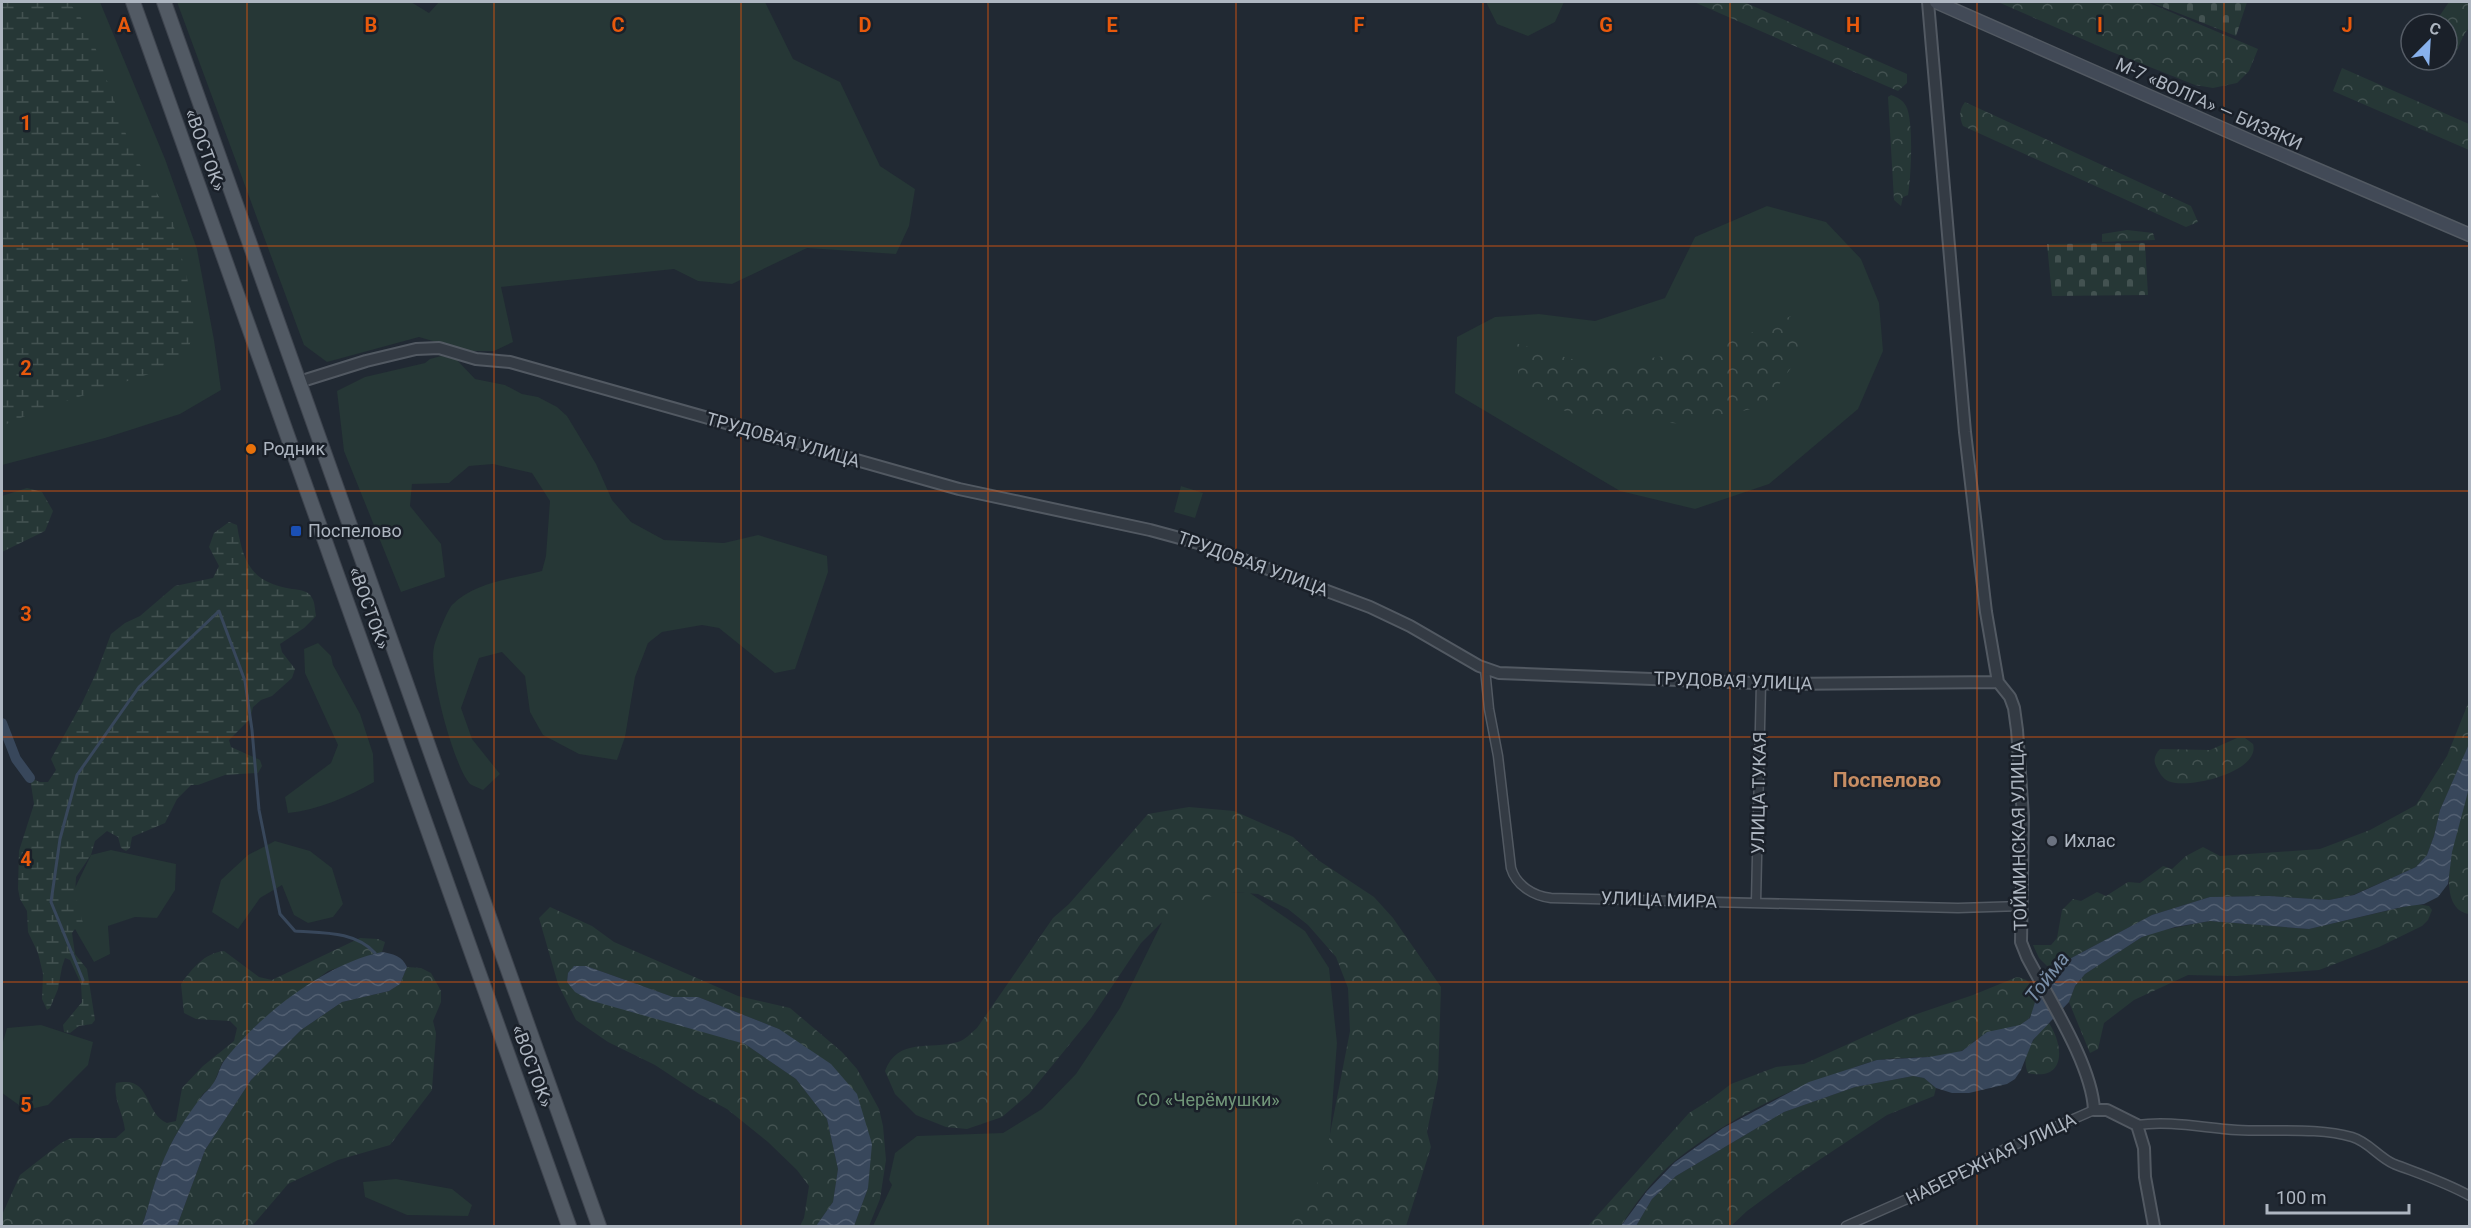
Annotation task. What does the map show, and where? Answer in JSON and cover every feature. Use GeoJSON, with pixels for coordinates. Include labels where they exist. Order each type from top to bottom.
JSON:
{"type":"FeatureCollection","features":[{"type":"Feature","properties":{"kind":"main road","name":"«ВОСТОК»"},"geometry":{"type":"LineString","coordinates":[[133,2],[569,1227]]}},
{"type":"Feature","properties":{"kind":"main road","name":"«ВОСТОК»"},"geometry":{"type":"LineString","coordinates":[[164,2],[600,1227]]}},
{"type":"Feature","properties":{"kind":"main road","name":"М-7 «ВОЛГА» — БИЗЯКИ"},"geometry":{"type":"LineString","coordinates":[[1936,2],[2254,143],[2469,235]]}},
{"type":"Feature","properties":{"kind":"street","name":"ТОЙМИНСКАЯ УЛИЦА"},"geometry":{"type":"LineString","coordinates":[[1928,2],[1965,432],[1986,612],[1998,682],[2010,697],[2017,730],[2023,817],[2021,942],[2085,1068],[2094,1092],[2094,1110]]}},
{"type":"Feature","properties":{"kind":"street","name":"ТРУДОВАЯ УЛИЦА"},"geometry":{"type":"LineString","coordinates":[[299,382],[416,349],[440,348],[476,359],[510,362],[959,489],[1150,530],[1198,543],[1370,607],[1410,626],[1485,669],[1517,674],[1761,683],[1998,682]]}},
{"type":"Feature","properties":{"kind":"street","name":"УЛИЦА МИРА"},"geometry":{"type":"LineString","coordinates":[[1485,669],[1487,701],[1498,756],[1511,868],[1513,875],[1522,886],[1537,894],[1551,898],[1959,908],[2022,906]]}},
{"type":"Feature","properties":{"kind":"street","name":"УЛИЦА ТУКАЯ"},"geometry":{"type":"LineString","coordinates":[[1756,902],[1761,683]]}},
{"type":"Feature","properties":{"kind":"street","name":"НАБЕРЕЖНАЯ УЛИЦА"},"geometry":{"type":"LineString","coordinates":[[1846,1227],[1923,1192],[1994,1154],[2094,1110],[2108,1110],[2137,1125]]}},
{"type":"Feature","properties":{"kind":"street"},"geometry":{"type":"LineString","coordinates":[[2154,1227],[2145,1177],[2145,1148],[2137,1125],[2156,1122],[2238,1130],[2328,1133],[2350,1137],[2366,1143],[2393,1163],[2414,1169],[2469,1196]]}},
{"type":"Feature","properties":{"kind":"green space"},"geometry":{"type":"Polygon","coordinates":[[[2,2],[100,2],[165,159],[197,249],[221,390],[180,414],[105,438],[2,465],[2,2]]]}},
{"type":"Feature","properties":{"kind":"green space"},"geometry":{"type":"Polygon","coordinates":[[[2,2],[68,2],[79,14],[94,44],[132,151],[172,219],[189,286],[194,328],[188,351],[149,374],[39,410],[2,426],[2,2]]]}},
{"type":"Feature","properties":{"kind":"green space"},"geometry":{"type":"Polygon","coordinates":[[[177,2],[411,2],[429,13],[439,2],[765,2],[793,59],[840,82],[880,166],[915,189],[909,226],[896,254],[807,248],[732,284],[698,281],[674,269],[501,287],[513,342],[494,351],[467,351],[419,337],[327,362],[304,345],[177,2]]]}},
{"type":"Feature","properties":{"kind":"green space"},"geometry":{"type":"Polygon","coordinates":[[[1486,2],[1564,2],[1555,22],[1528,36],[1497,24],[1486,2]]]}},
{"type":"Feature","properties":{"kind":"green space"},"geometry":{"type":"Polygon","coordinates":[[[1694,2],[1744,2],[1907,74],[1907,83],[1898,91],[1694,2]]]}},
{"type":"Feature","properties":{"kind":"green space"},"geometry":{"type":"Polygon","coordinates":[[[1998,2],[2147,2],[2258,49],[2249,71],[2237,83],[2213,88],[2195,85],[2112,52],[1998,2]]]}},
{"type":"Feature","properties":{"kind":"green space"},"geometry":{"type":"Polygon","coordinates":[[[2150,2],[2247,2],[2236,36],[2150,2]]]}},
{"type":"Feature","properties":{"kind":"green space"},"geometry":{"type":"Polygon","coordinates":[[[2449,2],[2469,2],[2469,28],[2459,45],[2459,12],[2442,12],[2449,2]]]}},
{"type":"Feature","properties":{"kind":"green space"},"geometry":{"type":"Polygon","coordinates":[[[2342,68],[2469,124],[2469,150],[2333,91],[2342,68]]]}},
{"type":"Feature","properties":{"kind":"green space"},"geometry":{"type":"Polygon","coordinates":[[[1891,95],[1905,104],[1910,124],[1909,187],[1908,195],[1903,197],[1901,206],[1894,200],[1888,97],[1891,95]]]}},
{"type":"Feature","properties":{"kind":"green space"},"geometry":{"type":"Polygon","coordinates":[[[1965,102],[2191,206],[2198,222],[2186,227],[1963,126],[1960,113],[1965,102]]]}},
{"type":"Feature","properties":{"kind":"green space"},"geometry":{"type":"Polygon","coordinates":[[[1767,206],[1826,222],[1861,259],[1879,303],[1883,351],[1858,409],[1769,484],[1695,509],[1620,491],[1455,393],[1457,337],[1495,317],[1539,314],[1595,321],[1665,298],[1695,237],[1767,206]]]}},
{"type":"Feature","properties":{"kind":"green space"},"geometry":{"type":"Polygon","coordinates":[[[2127,230],[2153,233],[2155,240],[2102,242],[2102,234],[2127,230]]]}},
{"type":"Feature","properties":{"kind":"green space"},"geometry":{"type":"Polygon","coordinates":[[[2145,243],[2148,295],[2052,296],[2047,244],[2145,243]]]}},
{"type":"Feature","properties":{"kind":"green space"},"geometry":{"type":"Polygon","coordinates":[[[1791,316],[1805,339],[1794,364],[1763,406],[1689,424],[1635,421],[1568,413],[1519,380],[1515,343],[1596,366],[1713,349],[1791,316]]]}},
{"type":"Feature","properties":{"kind":"green space"},"geometry":{"type":"Polygon","coordinates":[[[441,356],[457,360],[475,379],[505,385],[522,394],[538,397],[557,407],[567,416],[596,464],[612,500],[631,522],[664,540],[724,543],[758,535],[827,556],[828,572],[795,669],[775,673],[719,628],[702,625],[662,632],[648,643],[635,677],[625,737],[617,760],[579,754],[543,735],[530,712],[525,676],[502,652],[479,658],[461,708],[472,739],[500,774],[483,790],[470,784],[457,759],[444,718],[435,676],[433,659],[435,643],[450,608],[461,597],[494,582],[542,571],[546,556],[550,501],[532,473],[493,464],[469,466],[449,483],[412,484],[410,506],[441,544],[445,577],[401,592],[344,451],[337,391],[365,377],[425,363],[441,356]]]}},
{"type":"Feature","properties":{"kind":"green space"},"geometry":{"type":"Polygon","coordinates":[[[1181,486],[1203,493],[1195,518],[1174,512],[1181,486]]]}},
{"type":"Feature","properties":{"kind":"green space"},"geometry":{"type":"Polygon","coordinates":[[[27,488],[42,492],[53,511],[45,531],[2,552],[2,496],[27,488]]]}},
{"type":"Feature","properties":{"kind":"green space"},"geometry":{"type":"Polygon","coordinates":[[[229,522],[237,525],[242,550],[251,569],[267,582],[308,593],[314,602],[316,616],[304,628],[280,644],[282,652],[295,669],[292,678],[272,696],[261,700],[253,707],[250,719],[229,740],[231,747],[260,760],[262,766],[258,773],[225,775],[198,785],[191,785],[177,799],[165,823],[132,837],[130,848],[126,851],[121,848],[118,837],[107,831],[95,841],[91,855],[76,877],[75,896],[83,923],[81,929],[75,929],[72,933],[75,954],[87,969],[95,1020],[92,1024],[79,1026],[70,1033],[64,1032],[63,1025],[82,1002],[81,984],[70,960],[65,958],[58,989],[47,1010],[42,999],[43,974],[38,953],[28,932],[27,911],[20,899],[18,889],[19,851],[34,804],[30,778],[48,782],[56,770],[51,759],[82,703],[111,634],[125,623],[140,616],[175,586],[213,578],[219,566],[209,547],[214,533],[229,522]]]}},
{"type":"Feature","properties":{"kind":"green space"},"geometry":{"type":"Polygon","coordinates":[[[318,643],[331,656],[333,665],[360,714],[373,754],[374,782],[332,802],[288,813],[285,797],[331,763],[338,745],[305,673],[304,649],[318,643]]]}},
{"type":"Feature","properties":{"kind":"green space"},"geometry":{"type":"Polygon","coordinates":[[[2469,701],[2469,745],[2440,810],[2427,855],[2416,867],[2353,895],[2329,900],[2269,896],[2210,897],[2152,915],[2062,963],[2047,966],[2039,958],[2033,945],[2051,945],[2057,938],[2062,910],[2073,899],[2081,901],[2097,892],[2106,896],[2128,882],[2140,883],[2163,866],[2172,869],[2186,856],[2203,847],[2220,856],[2320,849],[2370,830],[2416,805],[2447,756],[2469,701]]]}},
{"type":"Feature","properties":{"kind":"green space"},"geometry":{"type":"Polygon","coordinates":[[[2237,738],[2245,738],[2253,744],[2252,754],[2246,763],[2221,776],[2205,781],[2177,783],[2164,778],[2155,764],[2155,757],[2160,749],[2210,750],[2237,738]]]}},
{"type":"Feature","properties":{"kind":"green space"},"geometry":{"type":"Polygon","coordinates":[[[2469,788],[2469,914],[2457,908],[2451,895],[2449,878],[2455,837],[2469,788]]]}},
{"type":"Feature","properties":{"kind":"green space"},"geometry":{"type":"Polygon","coordinates":[[[1189,807],[1234,811],[1293,837],[1318,860],[1374,897],[1393,918],[1441,987],[1438,1078],[1427,1132],[1431,1147],[1406,1226],[1281,1226],[1306,1207],[1324,1165],[1350,1031],[1348,988],[1336,957],[1308,925],[1288,909],[1258,894],[1234,892],[1208,897],[1161,923],[1141,943],[1091,1018],[1029,1094],[1002,1117],[967,1129],[946,1127],[916,1115],[895,1094],[885,1071],[898,1053],[916,1047],[958,1042],[968,1036],[977,1028],[1053,918],[1069,904],[1148,814],[1189,807]]]}},
{"type":"Feature","properties":{"kind":"green space"},"geometry":{"type":"Polygon","coordinates":[[[275,841],[310,851],[332,868],[343,904],[333,917],[308,923],[294,915],[282,885],[260,898],[238,929],[212,912],[221,880],[248,855],[275,841]]]}},
{"type":"Feature","properties":{"kind":"green space"},"geometry":{"type":"Polygon","coordinates":[[[111,850],[176,864],[175,890],[157,918],[135,917],[108,926],[110,954],[94,962],[75,929],[75,888],[91,855],[111,850]]]}},
{"type":"Feature","properties":{"kind":"green space","name":"СО «Черёмушки»"},"geometry":{"type":"Polygon","coordinates":[[[1213,891],[1250,893],[1305,931],[1329,968],[1337,1043],[1328,1161],[1315,1197],[1294,1226],[873,1226],[892,1185],[889,1180],[895,1153],[917,1136],[1003,1133],[1042,1109],[1076,1074],[1120,1008],[1164,918],[1213,891]]]}},
{"type":"Feature","properties":{"kind":"green space"},"geometry":{"type":"Polygon","coordinates":[[[2416,904],[2429,906],[2432,910],[2428,920],[2422,926],[2379,947],[2319,970],[2236,976],[2188,975],[2134,1000],[2104,1023],[2098,1049],[2090,1053],[2069,1002],[2075,986],[2085,974],[2142,937],[2158,931],[2210,921],[2309,929],[2416,904]]]}},
{"type":"Feature","properties":{"kind":"green space"},"geometry":{"type":"Polygon","coordinates":[[[550,907],[592,926],[614,942],[738,996],[790,1008],[842,1052],[857,1069],[879,1109],[883,1126],[886,1160],[880,1199],[869,1226],[854,1226],[868,1188],[779,1029],[698,997],[673,997],[586,966],[568,973],[567,982],[576,992],[745,1044],[796,1079],[827,1119],[838,1169],[833,1202],[816,1226],[800,1226],[804,1218],[809,1186],[797,1170],[768,1142],[727,1109],[699,1094],[655,1065],[608,1042],[576,1020],[558,984],[539,918],[550,907]]]}},
{"type":"Feature","properties":{"kind":"green space"},"geometry":{"type":"Polygon","coordinates":[[[360,938],[378,939],[385,942],[382,952],[328,971],[258,1024],[222,1063],[213,1085],[203,1094],[175,1136],[160,1168],[142,1226],[2,1226],[2,1215],[20,1175],[61,1143],[71,1138],[116,1138],[125,1130],[116,1095],[116,1083],[136,1084],[142,1089],[159,1118],[167,1123],[176,1121],[182,1088],[203,1066],[234,1041],[237,1028],[230,1021],[196,1019],[184,1013],[181,984],[205,958],[224,951],[259,977],[272,980],[360,938]]]}},
{"type":"Feature","properties":{"kind":"green space"},"geometry":{"type":"Polygon","coordinates":[[[407,967],[421,968],[431,973],[441,991],[441,1002],[433,1021],[436,1033],[432,1090],[390,1145],[338,1160],[288,1184],[252,1226],[177,1226],[205,1150],[251,1080],[301,1030],[342,1002],[389,991],[400,984],[407,967]]]}},
{"type":"Feature","properties":{"kind":"green space"},"geometry":{"type":"Polygon","coordinates":[[[2017,977],[2031,984],[2036,998],[2033,1012],[2022,1024],[1980,1037],[1967,1048],[1951,1054],[1873,1061],[1794,1090],[1752,1110],[1694,1146],[1676,1160],[1646,1191],[1621,1226],[1588,1226],[1689,1113],[1731,1084],[1776,1067],[1804,1064],[1908,1017],[2017,977]]]}},
{"type":"Feature","properties":{"kind":"green space"},"geometry":{"type":"Polygon","coordinates":[[[2048,1022],[2059,1050],[2056,1067],[2050,1072],[2041,1074],[2028,1073],[2027,1052],[2048,1022]]]}},
{"type":"Feature","properties":{"kind":"green space"},"geometry":{"type":"Polygon","coordinates":[[[41,1025],[93,1042],[88,1065],[48,1105],[26,1110],[2,1093],[2,1045],[7,1028],[41,1025]]]}},
{"type":"Feature","properties":{"kind":"green space"},"geometry":{"type":"Polygon","coordinates":[[[1913,1076],[1924,1078],[1936,1088],[1934,1096],[1887,1115],[1792,1178],[1747,1211],[1731,1226],[1636,1226],[1652,1199],[1676,1176],[1784,1112],[1855,1087],[1913,1076]]]}},
{"type":"Feature","properties":{"kind":"green space"},"geometry":{"type":"Polygon","coordinates":[[[396,1179],[452,1189],[472,1205],[468,1216],[407,1215],[365,1197],[363,1182],[396,1179]]]}},
{"type":"Feature","properties":{"kind":"water"},"geometry":{"type":"Polygon","coordinates":[[[2469,744],[2469,788],[2452,852],[2448,884],[2438,897],[2424,904],[2309,929],[2210,921],[2175,927],[2142,937],[2085,974],[2075,986],[2069,1002],[2033,1040],[2021,1070],[2015,1079],[2007,1084],[1969,1093],[1952,1093],[1936,1088],[1924,1078],[1913,1076],[1855,1087],[1784,1112],[1676,1176],[1652,1199],[1636,1226],[1621,1226],[1647,1191],[1675,1162],[1723,1128],[1809,1082],[1877,1060],[1929,1057],[1962,1051],[1987,1032],[2020,1025],[2030,1018],[2037,996],[2062,963],[2152,915],[2210,897],[2269,896],[2329,900],[2354,895],[2416,867],[2427,855],[2440,810],[2469,744]]]}},
{"type":"Feature","properties":{"kind":"water"},"geometry":{"type":"Polygon","coordinates":[[[382,952],[397,956],[405,963],[407,967],[400,984],[389,991],[342,1002],[301,1030],[251,1080],[205,1150],[177,1226],[142,1226],[158,1173],[174,1138],[191,1111],[214,1082],[224,1061],[238,1044],[274,1010],[316,979],[338,967],[382,952]]]}},
{"type":"Feature","properties":{"kind":"water"},"geometry":{"type":"Polygon","coordinates":[[[574,966],[586,966],[673,997],[698,997],[779,1029],[831,1064],[857,1094],[872,1144],[868,1188],[854,1226],[816,1226],[833,1202],[838,1169],[827,1119],[796,1079],[745,1044],[589,1000],[575,992],[567,982],[568,973],[574,966]]]}},
{"type":"Feature","properties":{"kind":"waterway"},"geometry":{"type":"LineString","coordinates":[[83,980],[51,902],[60,839],[77,775],[139,687],[219,611],[245,681],[259,810],[280,914],[295,931],[338,934],[358,941],[375,953]]}},
{"type":"Feature","properties":{"kind":"waterway"},"geometry":{"type":"LineString","coordinates":[[2,723],[16,759],[30,778]]}},
{"type":"Feature","properties":{"kind":"place","name":"Родник"},"geometry":{"type":"Point","coordinates":[251,449]}},
{"type":"Feature","properties":{"kind":"place","name":"Поспелово"},"geometry":{"type":"Point","coordinates":[296,531]}},
{"type":"Feature","properties":{"kind":"place","name":"Ихлас"},"geometry":{"type":"Point","coordinates":[2052,841]}},
{"type":"Feature","properties":{"kind":"district","name":"Поспелово"},"geometry":{"type":"Point","coordinates":[1887,780]}},
{"type":"Feature","properties":{"kind":"water label","name":"Тойма"},"geometry":{"type":"Point","coordinates":[2047,977]}}]}
